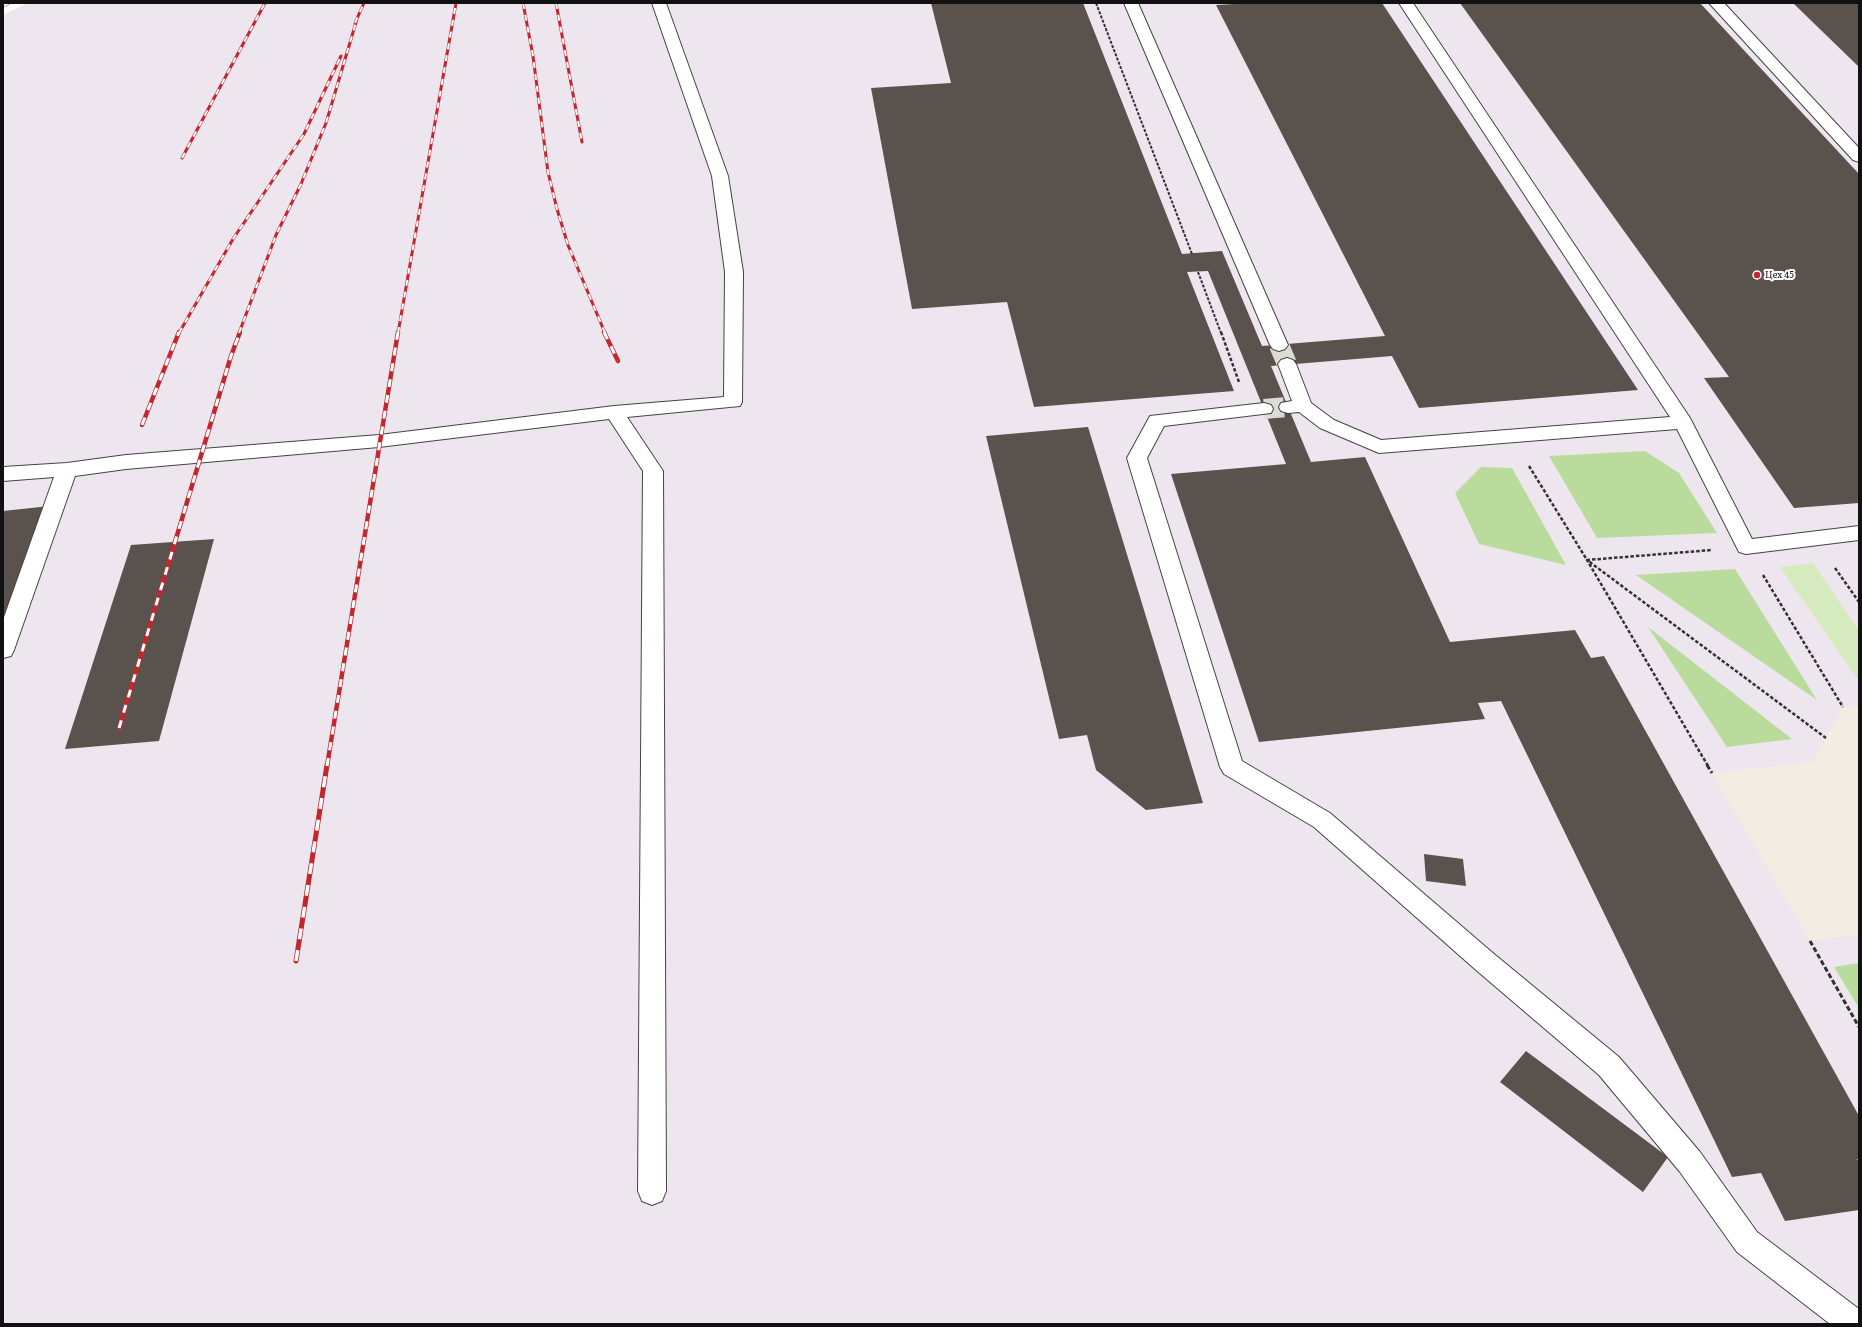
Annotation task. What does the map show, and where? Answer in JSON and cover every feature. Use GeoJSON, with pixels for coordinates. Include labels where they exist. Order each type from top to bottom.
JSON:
{"type":"FeatureCollection","features":[{"type":"Feature","properties":{"kind":"lane"},"geometry":{"type":"LineString","coordinates":[[3,474],[67,470],[126,462],[379,441],[614,412],[733,402],[734,272],[720,176],[659,3]]}},
{"type":"Feature","properties":{"kind":"lane"},"geometry":{"type":"LineString","coordinates":[[1131,3],[1279,344]]}},
{"type":"Feature","properties":{"kind":"lane"},"geometry":{"type":"LineString","coordinates":[[1406,3],[1683,422],[1746,547],[1859,533]]}},
{"type":"Feature","properties":{"kind":"lane"},"geometry":{"type":"LineString","coordinates":[[1716,3],[1859,158]]}},
{"type":"Feature","properties":{"kind":"lane"},"geometry":{"type":"LineString","coordinates":[[1287,364],[1296,407],[1327,424],[1379,448],[1683,422]]}},
{"type":"Feature","properties":{"kind":"lane"},"geometry":{"type":"LineString","coordinates":[[1256,410],[1158,420],[1137,458],[1232,767],[1322,820],[1491,967],[1608,1066],[1690,1162],[1747,1242],[1854,1324]]}},
{"type":"Feature","properties":{"kind":"lane"},"geometry":{"type":"LineString","coordinates":[[614,412],[653,471],[652,1191]]}},
{"type":"Feature","properties":{"kind":"lane"},"geometry":{"type":"LineString","coordinates":[[3,650],[67,470]]}},
{"type":"Feature","properties":{"kind":"path"},"geometry":{"type":"LineString","coordinates":[[1096,3],[1192,254]]}},
{"type":"Feature","properties":{"kind":"path"},"geometry":{"type":"LineString","coordinates":[[1198,272],[1256,410]]}},
{"type":"Feature","properties":{"kind":"path"},"geometry":{"type":"LineString","coordinates":[[1511,436],[1587,560],[1712,773]]}},
{"type":"Feature","properties":{"kind":"path"},"geometry":{"type":"LineString","coordinates":[[1814,538],[1859,602]]}},
{"type":"Feature","properties":{"kind":"path"},"geometry":{"type":"LineString","coordinates":[[1587,560],[1746,547],[1843,707]]}},
{"type":"Feature","properties":{"kind":"path"},"geometry":{"type":"LineString","coordinates":[[1587,560],[1826,738]]}},
{"type":"Feature","properties":{"kind":"path"},"geometry":{"type":"LineString","coordinates":[[1810,941],[1859,1026]]}},
{"type":"Feature","properties":{"kind":"shaded area"},"geometry":{"type":"Polygon","coordinates":[[[27,3],[1859,3],[1859,1324],[3,1324],[3,15],[27,3]]]}},
{"type":"Feature","properties":{"kind":"shaded area"},"geometry":{"type":"Polygon","coordinates":[[[1859,706],[1859,934],[1810,941],[1712,773],[1812,762],[1843,707],[1859,706]]]}},
{"type":"Feature","properties":{"kind":"green space"},"geometry":{"type":"Polygon","coordinates":[[[1645,451],[1679,473],[1717,533],[1597,538],[1549,456],[1645,451]]]}},
{"type":"Feature","properties":{"kind":"green space"},"geometry":{"type":"Polygon","coordinates":[[[1481,467],[1512,468],[1566,565],[1479,544],[1455,493],[1481,467]]]}},
{"type":"Feature","properties":{"kind":"green space"},"geometry":{"type":"Polygon","coordinates":[[[1813,563],[1859,631],[1859,681],[1780,567],[1813,563]]]}},
{"type":"Feature","properties":{"kind":"green space"},"geometry":{"type":"Polygon","coordinates":[[[1735,569],[1817,700],[1636,575],[1735,569]]]}},
{"type":"Feature","properties":{"kind":"green space"},"geometry":{"type":"Polygon","coordinates":[[[1648,627],[1792,739],[1727,747],[1648,627]]]}},
{"type":"Feature","properties":{"kind":"green space"},"geometry":{"type":"Polygon","coordinates":[[[1859,963],[1859,1008],[1834,967],[1859,963]]]}},
{"type":"Feature","properties":{"kind":"building"},"geometry":{"type":"Polygon","coordinates":[[[931,3],[1083,3],[1182,254],[1222,251],[1262,346],[1385,336],[1216,5],[1253,3],[1382,3],[1638,390],[1419,408],[1392,356],[1271,366],[1311,462],[1365,457],[1450,642],[1575,630],[1591,658],[1604,656],[1859,1116],[1859,1159],[1857,1159],[1859,1162],[1859,1210],[1785,1221],[1761,1173],[1732,1177],[1501,701],[1478,703],[1485,719],[1259,742],[1171,474],[1286,464],[1208,271],[1187,272],[1234,391],[1034,407],[1007,302],[912,309],[871,88],[951,83],[931,3]]]}},
{"type":"Feature","properties":{"kind":"building","name":"Цех 45"},"geometry":{"type":"Polygon","coordinates":[[[1460,3],[1700,3],[1859,174],[1859,503],[1794,508],[1704,378],[1729,377],[1460,3]]]}},
{"type":"Feature","properties":{"kind":"building"},"geometry":{"type":"Polygon","coordinates":[[[1793,3],[1859,3],[1859,67],[1793,3]]]}},
{"type":"Feature","properties":{"kind":"building"},"geometry":{"type":"Polygon","coordinates":[[[1088,427],[1203,803],[1146,810],[1096,770],[1087,735],[1059,739],[986,436],[1088,427]]]}},
{"type":"Feature","properties":{"kind":"building"},"geometry":{"type":"Polygon","coordinates":[[[50,506],[3,652],[3,511],[50,506]]]}},
{"type":"Feature","properties":{"kind":"building"},"geometry":{"type":"Polygon","coordinates":[[[214,539],[159,741],[65,749],[131,545],[214,539]]]}},
{"type":"Feature","properties":{"kind":"building"},"geometry":{"type":"Polygon","coordinates":[[[1424,854],[1463,859],[1466,886],[1426,881],[1424,854]]]}},
{"type":"Feature","properties":{"kind":"building"},"geometry":{"type":"Polygon","coordinates":[[[1526,1051],[1668,1157],[1643,1192],[1500,1082],[1526,1051]]]}},
{"type":"Feature","properties":{"kind":"tunnel"},"geometry":{"type":"LineString","coordinates":[[1279,345],[1287,364]]}},
{"type":"Feature","properties":{"kind":"tunnel"},"geometry":{"type":"LineString","coordinates":[[1264,409],[1288,407]]}},
{"type":"Feature","properties":{"kind":"railway"},"geometry":{"type":"LineString","coordinates":[[3,6],[9,3]]}},
{"type":"Feature","properties":{"kind":"railway"},"geometry":{"type":"LineString","coordinates":[[182,158],[265,3]]}},
{"type":"Feature","properties":{"kind":"railway"},"geometry":{"type":"LineString","coordinates":[[355,23],[364,3]]}},
{"type":"Feature","properties":{"kind":"railway"},"geometry":{"type":"LineString","coordinates":[[398,333],[456,3]]}},
{"type":"Feature","properties":{"kind":"railway"},"geometry":{"type":"LineString","coordinates":[[523,3],[533,56],[548,172],[557,209],[568,245],[605,333]]}},
{"type":"Feature","properties":{"kind":"railway"},"geometry":{"type":"LineString","coordinates":[[556,3],[582,142]]}},
{"type":"Feature","properties":{"kind":"railway"},"geometry":{"type":"LineString","coordinates":[[239,333],[276,235],[301,184],[326,123],[357,19]]}},
{"type":"Feature","properties":{"kind":"railway"},"geometry":{"type":"LineString","coordinates":[[179,333],[233,239],[304,134],[341,56]]}},
{"type":"Feature","properties":{"kind":"railway"},"geometry":{"type":"LineString","coordinates":[[142,425],[179,332]]}},
{"type":"Feature","properties":{"kind":"railway"},"geometry":{"type":"LineString","coordinates":[[119,728],[231,356],[240,332]]}},
{"type":"Feature","properties":{"kind":"railway"},"geometry":{"type":"LineString","coordinates":[[327,766],[398,332]]}},
{"type":"Feature","properties":{"kind":"railway"},"geometry":{"type":"LineString","coordinates":[[604,332],[618,361]]}},
{"type":"Feature","properties":{"kind":"railway"},"geometry":{"type":"LineString","coordinates":[[296,961],[327,765]]}},
{"type":"Feature","properties":{"kind":"place","name":"Цех 45"},"geometry":{"type":"Point","coordinates":[1757,275]}}]}
